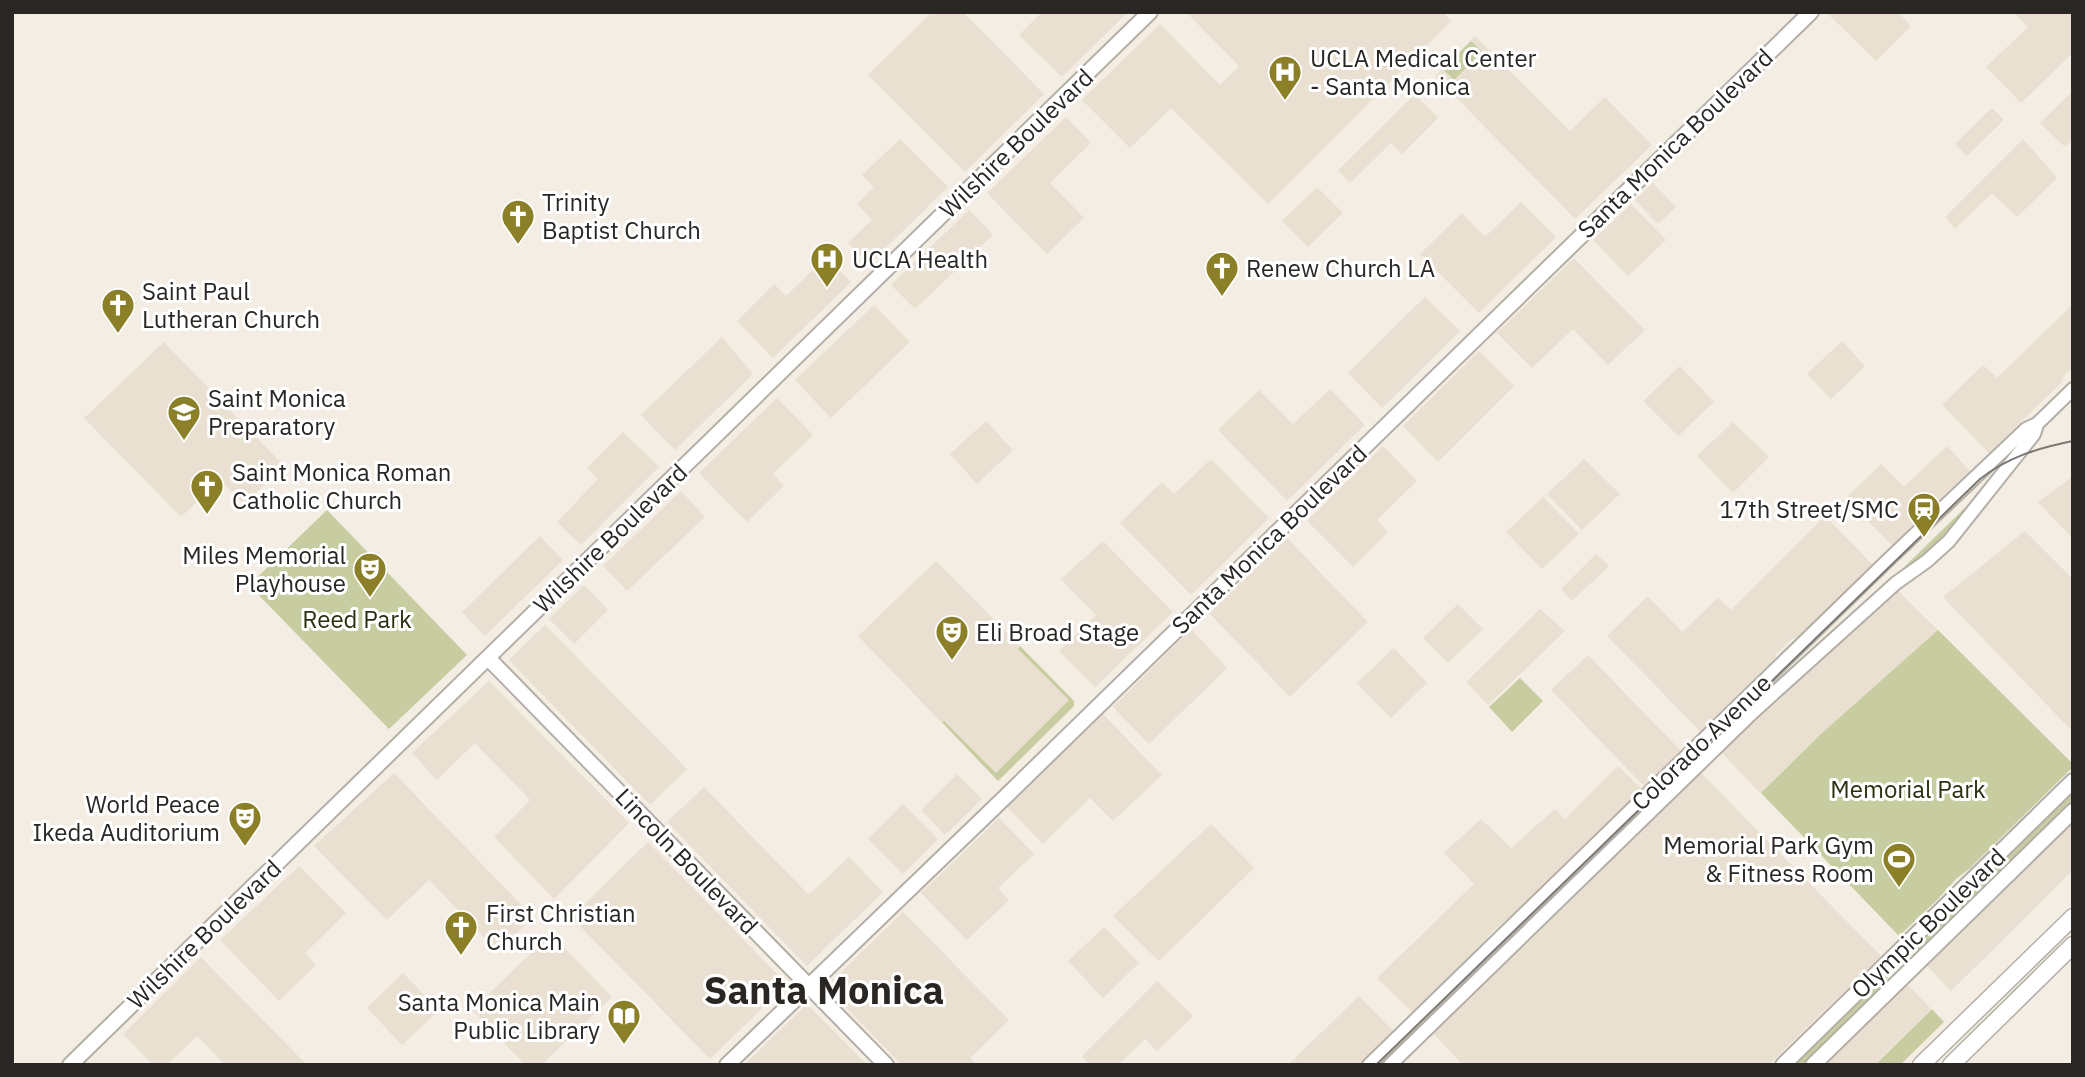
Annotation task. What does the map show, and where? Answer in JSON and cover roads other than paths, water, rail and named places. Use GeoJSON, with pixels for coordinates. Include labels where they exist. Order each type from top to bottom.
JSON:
{"type":"FeatureCollection","features":[{"type":"Feature","properties":{"kind":"highway"},"geometry":{"type":"LineString","coordinates":[[1921,1065],[2073,917]]}},
{"type":"Feature","properties":{"kind":"highway"},"geometry":{"type":"LineString","coordinates":[[1951,1065],[2073,945]]}},
{"type":"Feature","properties":{"kind":"main road","name":"Wilshire Boulevard"},"geometry":{"type":"LineString","coordinates":[[70,1065],[1150,12]]}},
{"type":"Feature","properties":{"kind":"main road","name":"Santa Monica Boulevard"},"geometry":{"type":"LineString","coordinates":[[726,1065],[1811,12]]}},
{"type":"Feature","properties":{"kind":"main road","name":"Colorado Avenue"},"geometry":{"type":"LineString","coordinates":[[1369,1065],[1889,559],[2026,429],[2037,424],[2073,389]]}},
{"type":"Feature","properties":{"kind":"main road","name":"Colorado Avenue"},"geometry":{"type":"LineString","coordinates":[[1390,1065],[1752,713],[1896,583],[1949,541],[2035,434],[2037,424]]}},
{"type":"Feature","properties":{"kind":"main road","name":"Lincoln Boulevard"},"geometry":{"type":"LineString","coordinates":[[488,658],[886,1065]]}},
{"type":"Feature","properties":{"kind":"main road","name":"Olympic Boulevard"},"geometry":{"type":"LineString","coordinates":[[1783,1065],[2073,781]]}},
{"type":"Feature","properties":{"kind":"main road","name":"Olympic Boulevard"},"geometry":{"type":"LineString","coordinates":[[1813,1065],[2073,811]]}},
{"type":"Feature","properties":{"kind":"tram line"},"geometry":{"type":"LineString","coordinates":[[1376,1065],[1980,479],[2024,454],[2073,441]]}},
{"type":"Feature","properties":{"kind":"place","name":"UCLA Medical Center - Santa Monica"},"geometry":{"type":"Point","coordinates":[1285,102]}},
{"type":"Feature","properties":{"kind":"place","name":"Trinity Baptist Church"},"geometry":{"type":"Point","coordinates":[518,246]}},
{"type":"Feature","properties":{"kind":"place","name":"UCLA Health"},"geometry":{"type":"Point","coordinates":[827,289]}},
{"type":"Feature","properties":{"kind":"place","name":"Renew Church LA"},"geometry":{"type":"Point","coordinates":[1222,298]}},
{"type":"Feature","properties":{"kind":"place","name":"Saint Paul Lutheran Church"},"geometry":{"type":"Point","coordinates":[118,335]}},
{"type":"Feature","properties":{"kind":"place","name":"Saint Monica Preparatory"},"geometry":{"type":"Point","coordinates":[184,442]}},
{"type":"Feature","properties":{"kind":"place","name":"Saint Monica Roman Catholic Church"},"geometry":{"type":"Point","coordinates":[207,516]}},
{"type":"Feature","properties":{"kind":"place","name":"17th Street/SMC"},"geometry":{"type":"Point","coordinates":[1924,539]}},
{"type":"Feature","properties":{"kind":"place","name":"Miles Memorial Playhouse"},"geometry":{"type":"Point","coordinates":[370,599]}},
{"type":"Feature","properties":{"kind":"place","name":"Eli Broad Stage"},"geometry":{"type":"Point","coordinates":[952,662]}},
{"type":"Feature","properties":{"kind":"place","name":"World Peace Ikeda Auditorium"},"geometry":{"type":"Point","coordinates":[245,848]}},
{"type":"Feature","properties":{"kind":"place","name":"Memorial Park Gym & Fitness Room"},"geometry":{"type":"Point","coordinates":[1899,889]}},
{"type":"Feature","properties":{"kind":"place","name":"First Christian Church"},"geometry":{"type":"Point","coordinates":[461,957]}},
{"type":"Feature","properties":{"kind":"place","name":"Santa Monica Main Public Library"},"geometry":{"type":"Point","coordinates":[624,1046]}},
{"type":"Feature","properties":{"kind":"district","name":"Santa Monica"},"geometry":{"type":"Point","coordinates":[824,989]}},
{"type":"Feature","properties":{"kind":"park label","name":"Reed Park"},"geometry":{"type":"Point","coordinates":[357,619]}},
{"type":"Feature","properties":{"kind":"park label","name":"Memorial Park"},"geometry":{"type":"Point","coordinates":[1908,789]}}]}
